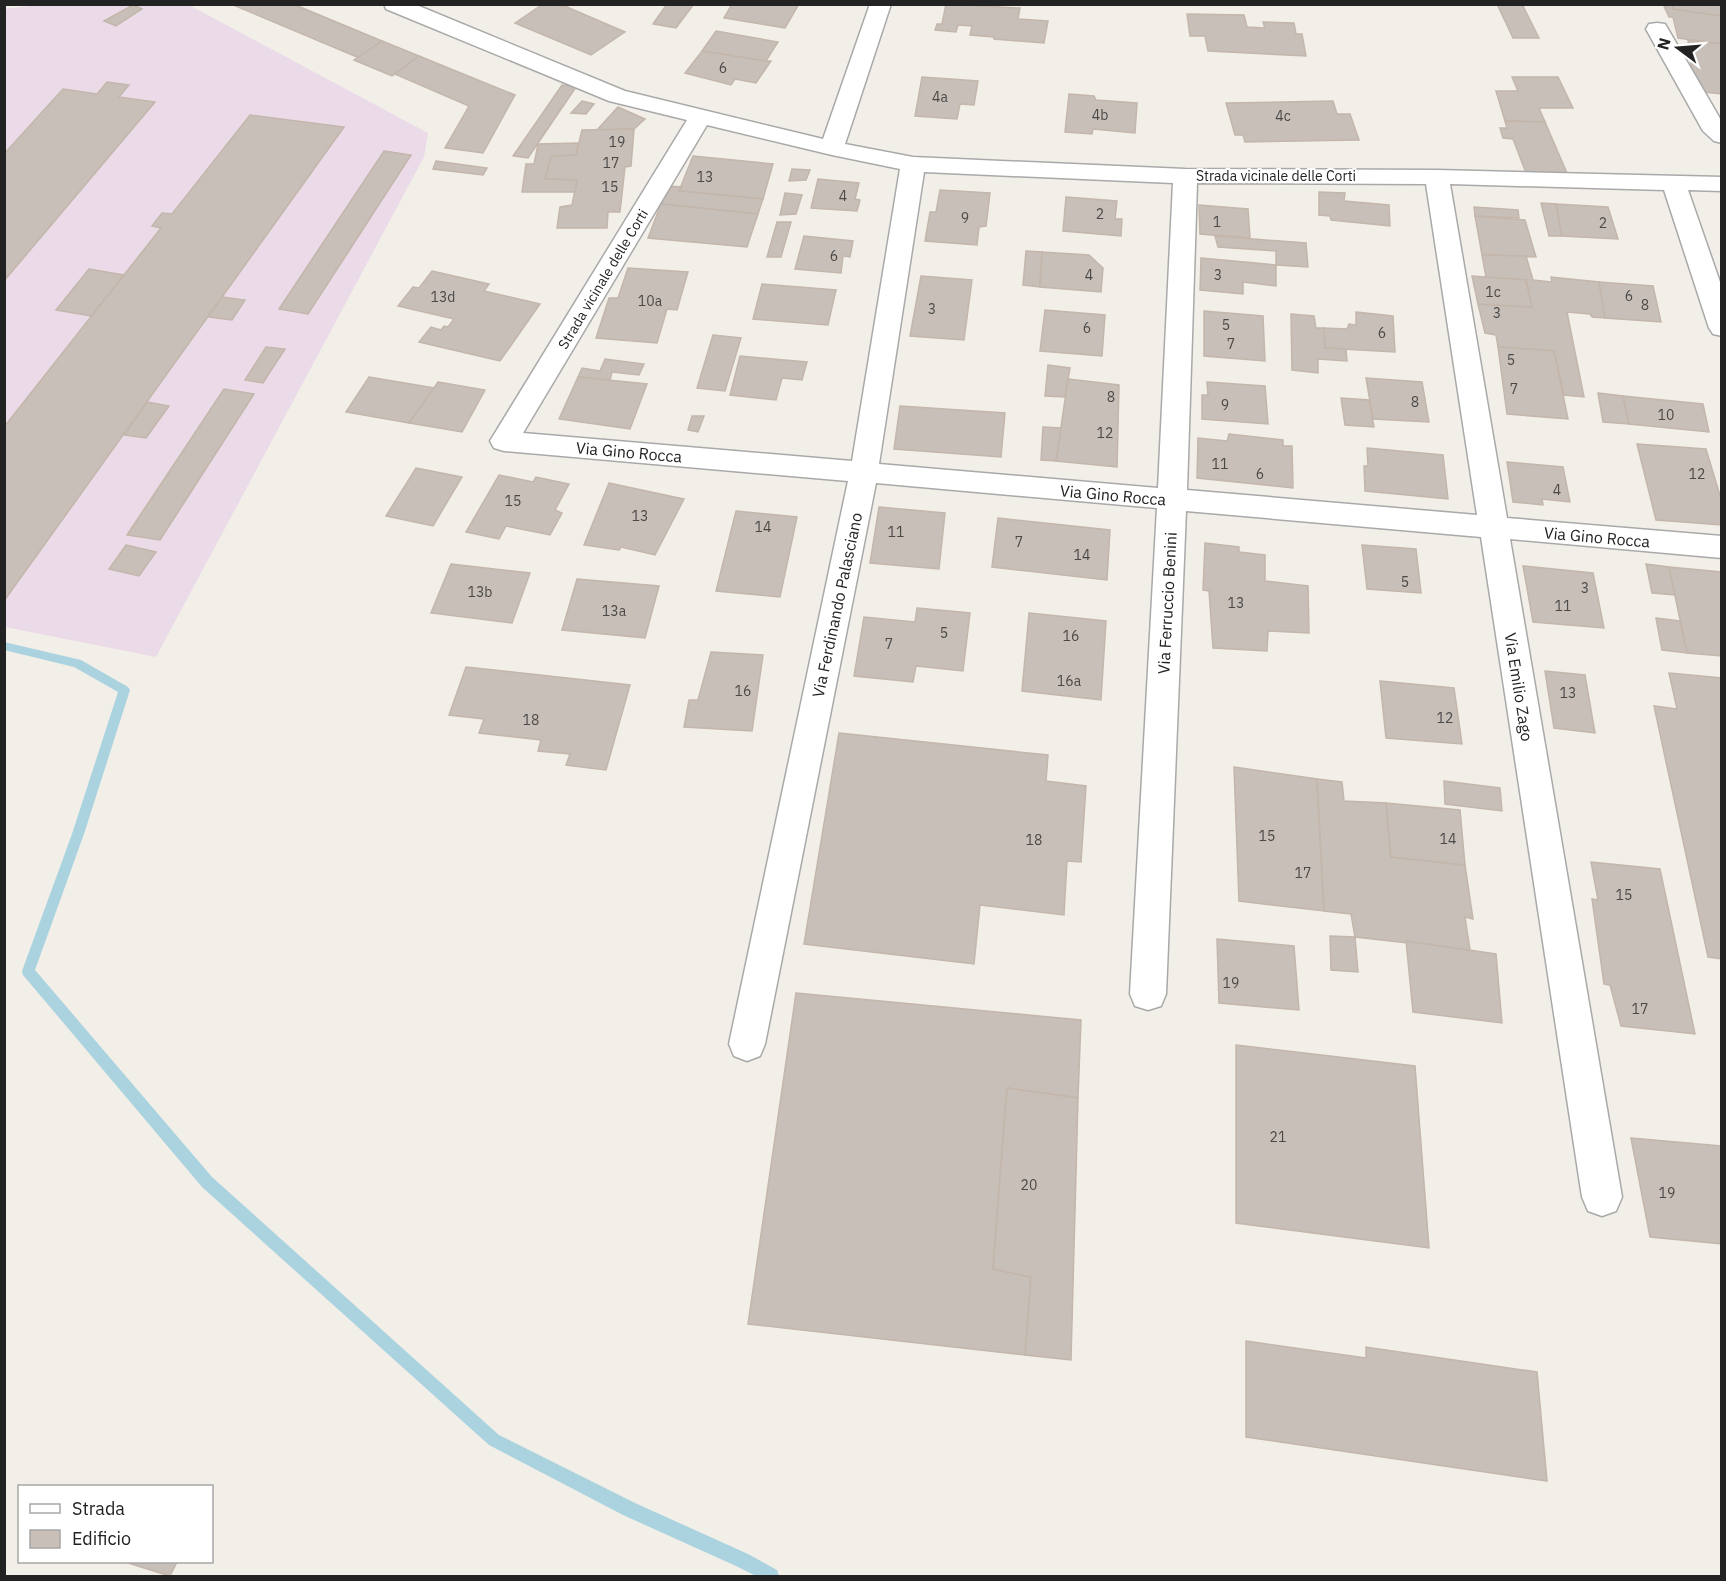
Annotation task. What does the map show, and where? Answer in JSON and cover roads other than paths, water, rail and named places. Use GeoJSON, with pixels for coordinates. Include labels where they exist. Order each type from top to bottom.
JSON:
{"type":"FeatureCollection","features":[{"type":"Feature","properties":{"kind":"street","name":"Strada vicinale delle Corti"},"geometry":{"type":"LineString","coordinates":[[394,4],[617,96],[832,148],[913,164],[1185,176],[1437,177],[1722,184]]}},
{"type":"Feature","properties":{"kind":"street"},"geometry":{"type":"LineString","coordinates":[[832,148],[881,4]]}},
{"type":"Feature","properties":{"kind":"street"},"geometry":{"type":"LineString","coordinates":[[1657,29],[1715,131],[1722,136]]}},
{"type":"Feature","properties":{"kind":"street","name":"Strada vicinale delle Corti"},"geometry":{"type":"LineString","coordinates":[[504,441],[701,116]]}},
{"type":"Feature","properties":{"kind":"street","name":"Via Ferdinando Palasciano"},"geometry":{"type":"LineString","coordinates":[[747,1044],[864,472],[913,164]]}},
{"type":"Feature","properties":{"kind":"street","name":"Via Ferruccio Benini"},"geometry":{"type":"LineString","coordinates":[[1148,994],[1185,176]]}},
{"type":"Feature","properties":{"kind":"street","name":"Via Emilio Zago"},"geometry":{"type":"LineString","coordinates":[[1437,177],[1602,1197]]}},
{"type":"Feature","properties":{"kind":"street"},"geometry":{"type":"LineString","coordinates":[[1674,184],[1722,328]]}},
{"type":"Feature","properties":{"kind":"street","name":"Via Gino Rocca"},"geometry":{"type":"LineString","coordinates":[[504,441],[1172,501],[1722,547]]}},
{"type":"Feature","properties":{"kind":"waterway"},"geometry":{"type":"LineString","coordinates":[[4,646],[77,663],[124,690],[78,834],[28,971],[207,1182],[494,1440],[629,1509],[742,1560],[771,1576]]}}]}
